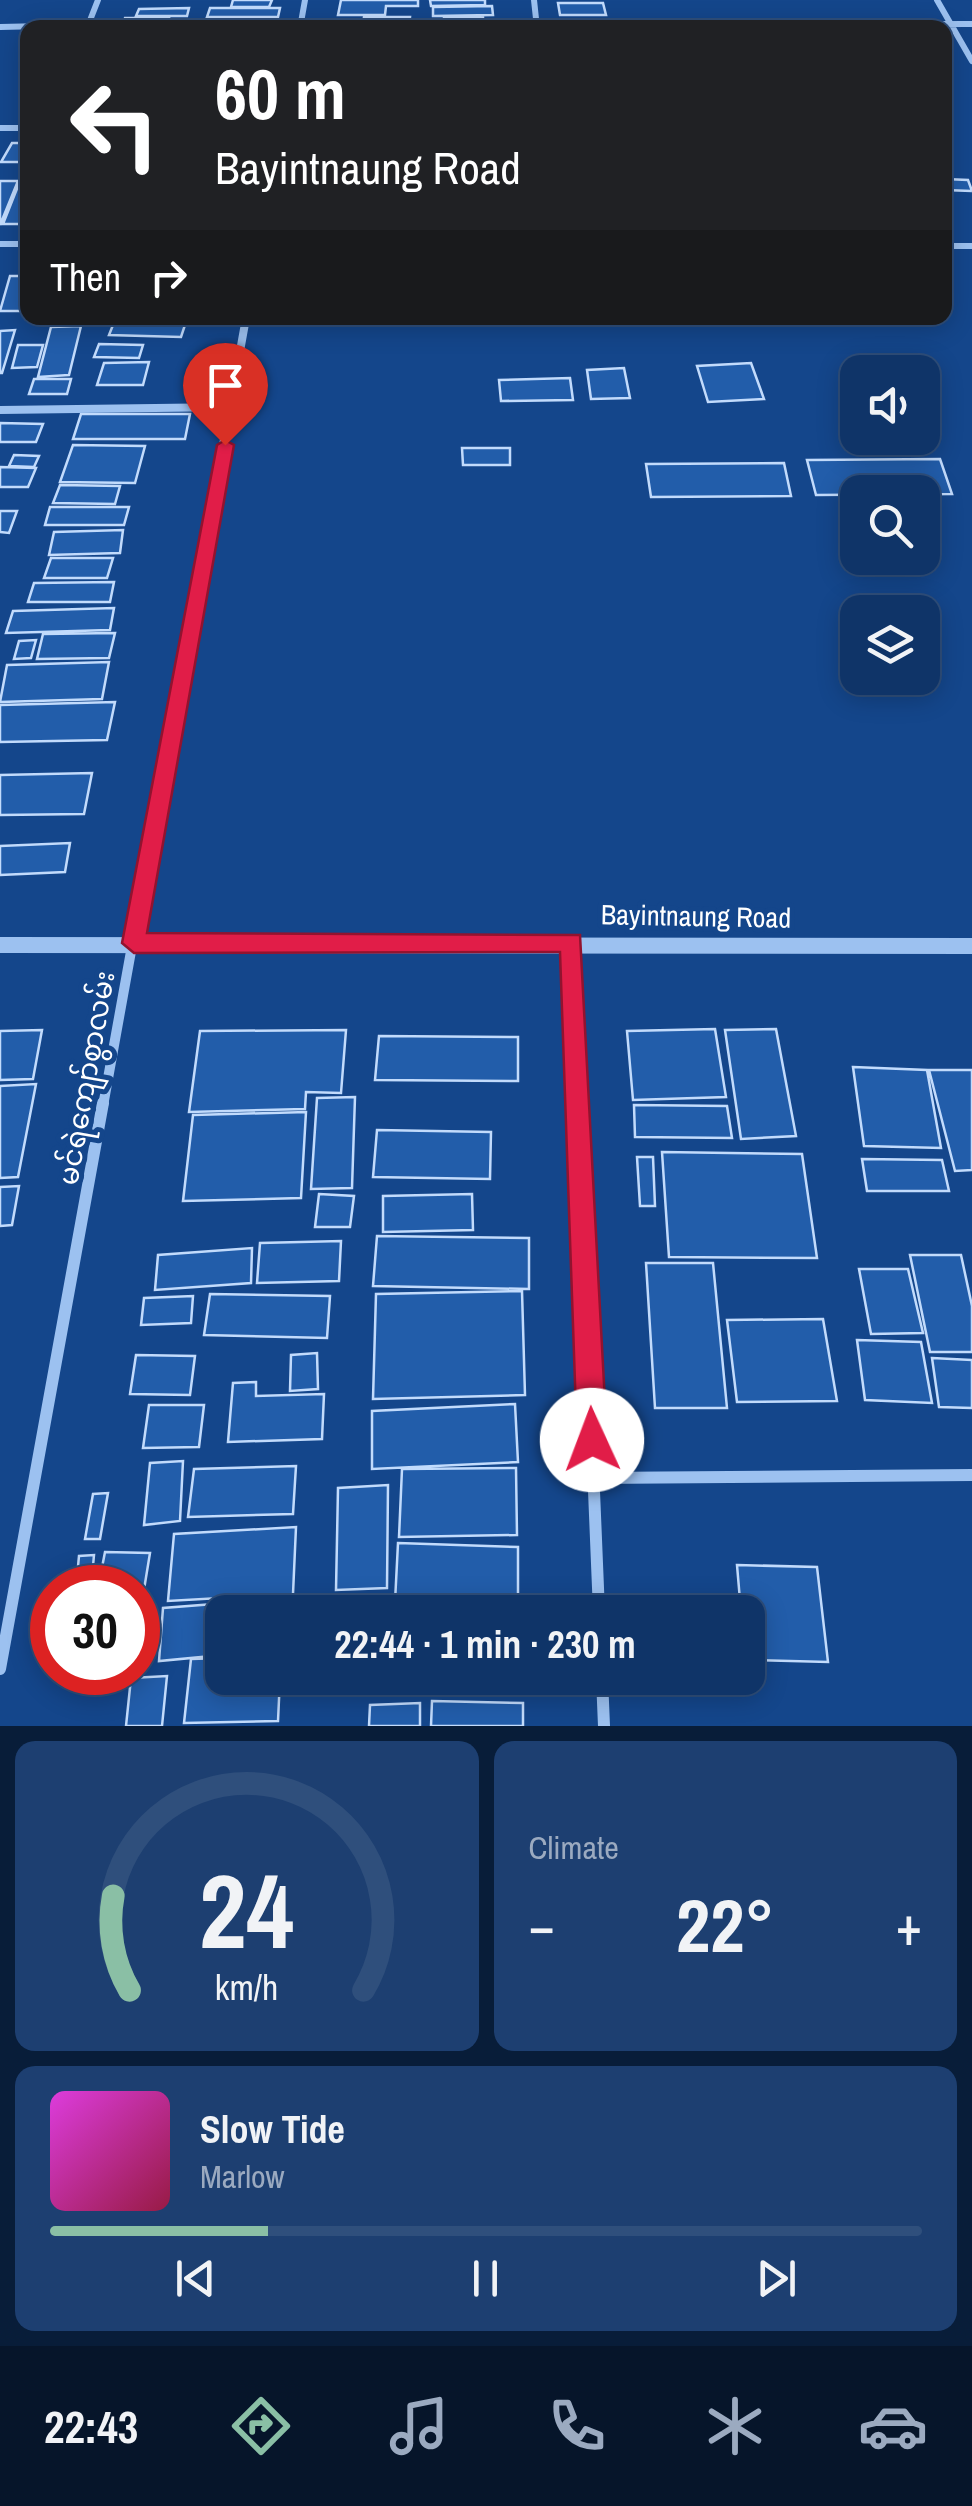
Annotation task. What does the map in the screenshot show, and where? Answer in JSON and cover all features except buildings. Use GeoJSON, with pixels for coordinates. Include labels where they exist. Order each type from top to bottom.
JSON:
{"type":"FeatureCollection","features":[{"type":"Feature","properties":{"kind":"street"},"geometry":{"type":"LineString","coordinates":[[952,26],[972,61]]}},
{"type":"Feature","properties":{"kind":"street","name":"မင်ရဲကျော်စွာလမ်း"},"geometry":{"type":"LineString","coordinates":[[0,1669],[245,325]]}},
{"type":"Feature","properties":{"kind":"street"},"geometry":{"type":"LineString","coordinates":[[0,410],[232,407]]}},
{"type":"Feature","properties":{"kind":"street"},"geometry":{"type":"LineString","coordinates":[[572,942],[598,1595]]}},
{"type":"Feature","properties":{"kind":"street","name":"Bayintnaung Road"},"geometry":{"type":"LineString","coordinates":[[0,945],[572,942],[972,946]]}},
{"type":"Feature","properties":{"kind":"street"},"geometry":{"type":"LineString","coordinates":[[594,1478],[972,1475]]}},
{"type":"Feature","properties":{"kind":"street"},"geometry":{"type":"LineString","coordinates":[[603,1695],[604,1726]]}},
{"type":"Feature","properties":{"kind":"route"},"geometry":{"type":"LineString","coordinates":[[225,445],[134,943],[572,942],[592,1440]]}}]}
